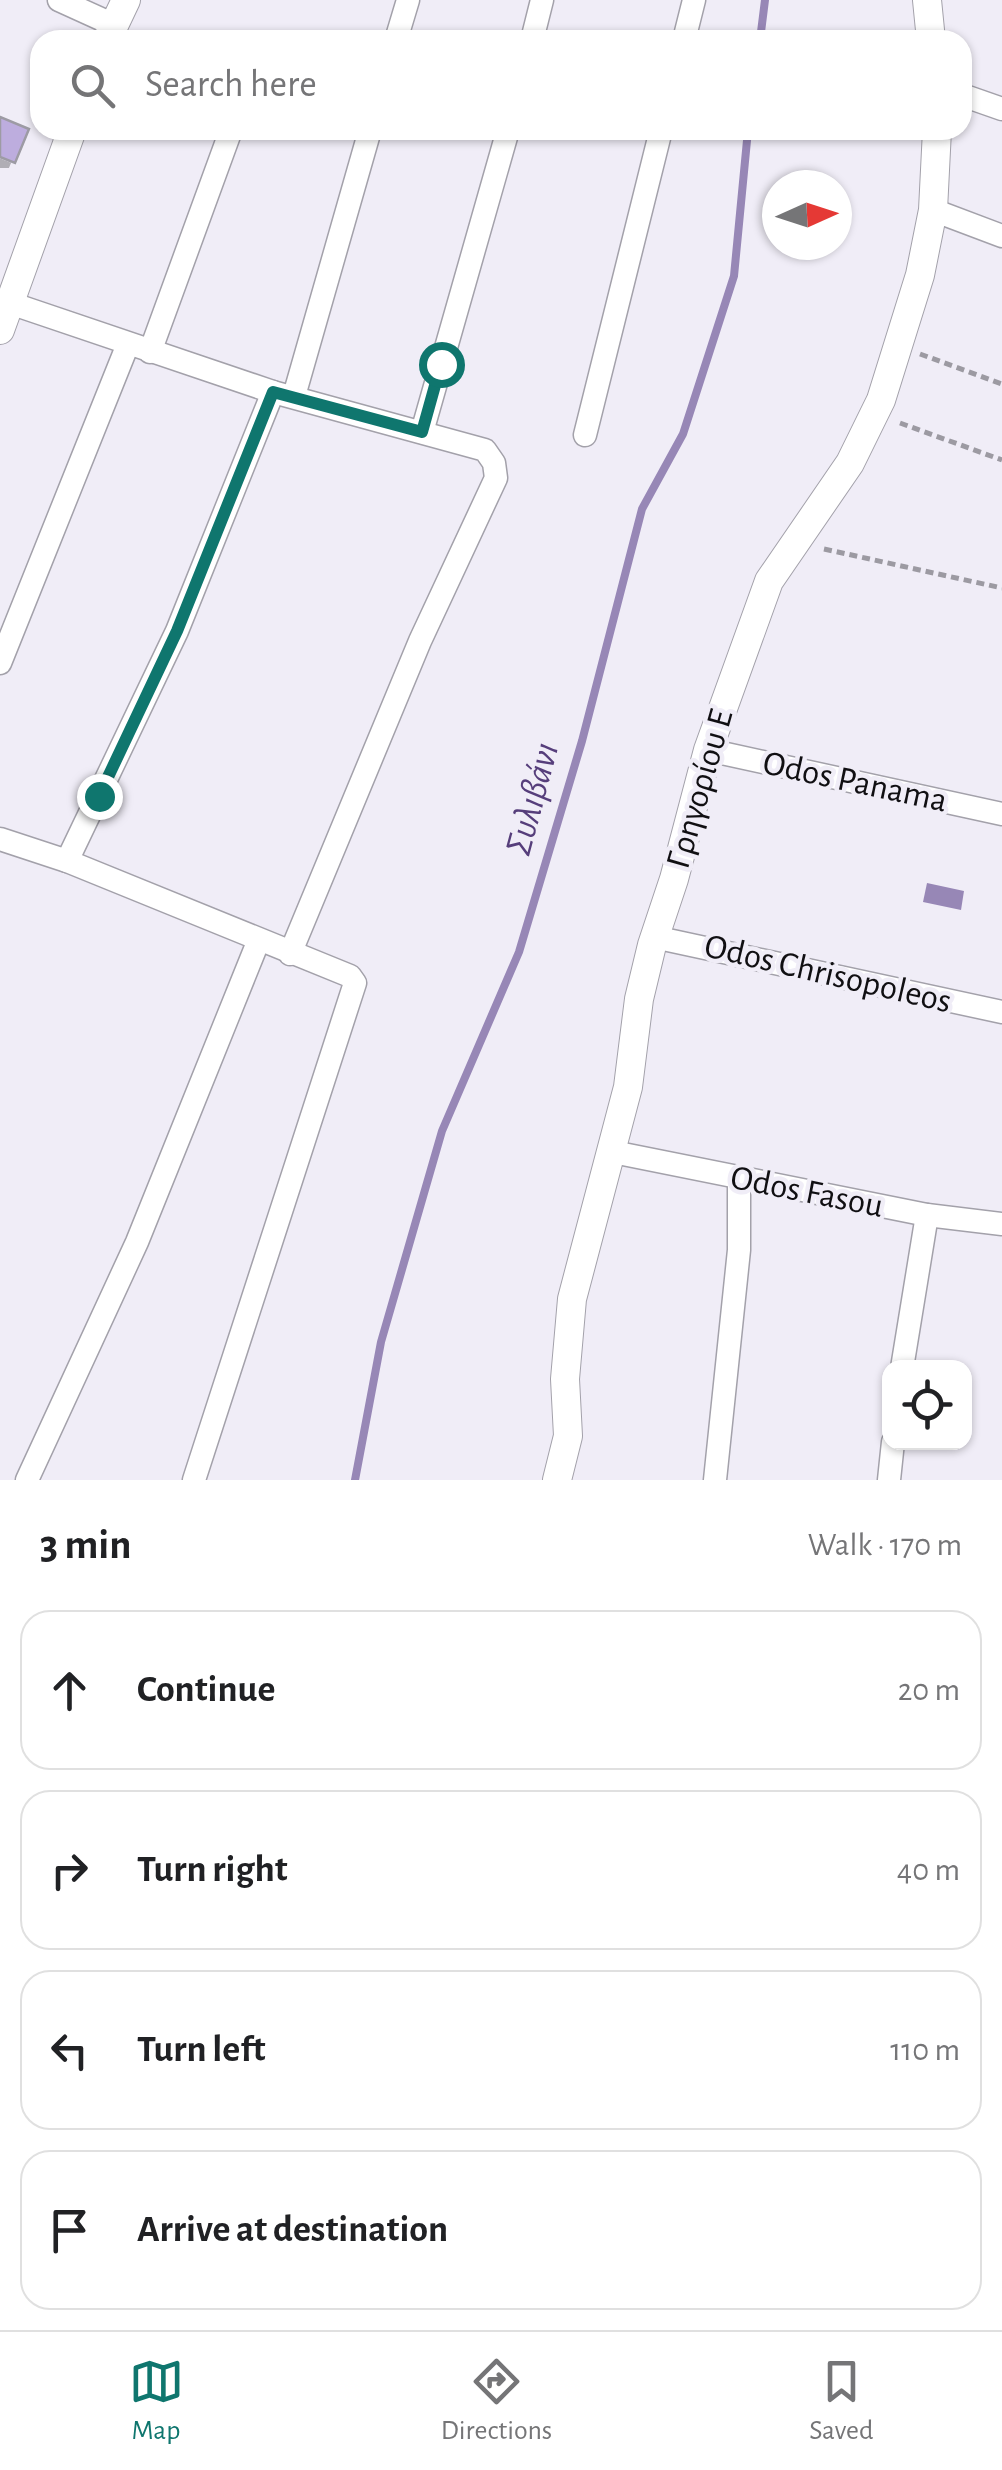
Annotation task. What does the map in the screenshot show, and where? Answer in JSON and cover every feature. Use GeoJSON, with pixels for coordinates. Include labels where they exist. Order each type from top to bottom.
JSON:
{"type":"FeatureCollection","features":[{"type":"Feature","properties":{"kind":"street"},"geometry":{"type":"LineString","coordinates":[[59,0],[113,29]]}},
{"type":"Feature","properties":{"kind":"street"},"geometry":{"type":"LineString","coordinates":[[399,30],[408,0]]}},
{"type":"Feature","properties":{"kind":"street"},"geometry":{"type":"LineString","coordinates":[[534,30],[542,0]]}},
{"type":"Feature","properties":{"kind":"street"},"geometry":{"type":"LineString","coordinates":[[686,30],[694,0]]}},
{"type":"Feature","properties":{"kind":"street"},"geometry":{"type":"LineString","coordinates":[[926,0],[930,30]]}},
{"type":"Feature","properties":{"kind":"street"},"geometry":{"type":"LineString","coordinates":[[972,98],[1002,109]]}},
{"type":"Feature","properties":{"kind":"street"},"geometry":{"type":"LineString","coordinates":[[0,330],[68,140]]}},
{"type":"Feature","properties":{"kind":"street"},"geometry":{"type":"LineString","coordinates":[[0,662],[227,140]]}},
{"type":"Feature","properties":{"kind":"street"},"geometry":{"type":"LineString","coordinates":[[68,862],[283,394],[367,140]]}},
{"type":"Feature","properties":{"kind":"street"},"geometry":{"type":"LineString","coordinates":[[422,432],[505,140]]}},
{"type":"Feature","properties":{"kind":"street"},"geometry":{"type":"LineString","coordinates":[[585,435],[659,140]]}},
{"type":"Feature","properties":{"kind":"street","name":"Γρηγορίου Ε"},"geometry":{"type":"LineString","coordinates":[[558,1480],[568,1436],[564,1380],[572,1299],[613,1152],[654,937],[674,879],[708,750],[769,581],[850,462],[874,414],[899,346],[933,210],[936,140]]}},
{"type":"Feature","properties":{"kind":"street"},"geometry":{"type":"LineString","coordinates":[[933,210],[1002,236]]}},
{"type":"Feature","properties":{"kind":"street"},"geometry":{"type":"LineString","coordinates":[[10,303],[283,394],[485,450],[496,478],[420,641],[290,954]]}},
{"type":"Feature","properties":{"kind":"street","name":"Odos Panama"},"geometry":{"type":"LineString","coordinates":[[708,750],[1002,814]]}},
{"type":"Feature","properties":{"kind":"street"},"geometry":{"type":"LineString","coordinates":[[0,840],[68,862],[350,976],[356,990],[194,1480]]}},
{"type":"Feature","properties":{"kind":"street","name":"Odos Chrisopoleos"},"geometry":{"type":"LineString","coordinates":[[654,937],[1002,1012]]}},
{"type":"Feature","properties":{"kind":"street"},"geometry":{"type":"LineString","coordinates":[[27,1480],[137,1242],[258,942]]}},
{"type":"Feature","properties":{"kind":"street","name":"Odos Fasou"},"geometry":{"type":"LineString","coordinates":[[613,1152],[927,1215],[1002,1224]]}},
{"type":"Feature","properties":{"kind":"street"},"geometry":{"type":"LineString","coordinates":[[715,1480],[739,1250],[739,1179]]}},
{"type":"Feature","properties":{"kind":"street"},"geometry":{"type":"LineString","coordinates":[[903,1360],[927,1215]]}},
{"type":"Feature","properties":{"kind":"street"},"geometry":{"type":"LineString","coordinates":[[889,1480],[892,1450]]}},
{"type":"Feature","properties":{"kind":"path"},"geometry":{"type":"LineString","coordinates":[[899,346],[1002,384]]}},
{"type":"Feature","properties":{"kind":"path"},"geometry":{"type":"LineString","coordinates":[[874,414],[1002,460]]}},
{"type":"Feature","properties":{"kind":"path"},"geometry":{"type":"LineString","coordinates":[[792,543],[1002,588]]}},
{"type":"Feature","properties":{"kind":"shaded area"},"geometry":{"type":"Polygon","coordinates":[[[927,883],[964,891],[961,910],[923,902],[927,883]]]}},
{"type":"Feature","properties":{"kind":"building"},"geometry":{"type":"Polygon","coordinates":[[[0,117],[29,129],[15,163],[0,157],[0,117]]]}},
{"type":"Feature","properties":{"kind":"waterway","name":"Συλιβάνι"},"geometry":{"type":"LineString","coordinates":[[761,30],[765,0]]}},
{"type":"Feature","properties":{"kind":"waterway","name":"Συλιβάνι"},"geometry":{"type":"LineString","coordinates":[[355,1480],[381,1342],[442,1131],[519,952],[582,741],[642,509],[683,434],[734,276],[747,140]]}},
{"type":"Feature","properties":{"kind":"route"},"geometry":{"type":"LineString","coordinates":[[99,796],[177,631],[273,392],[422,432],[441,364]]}}]}
